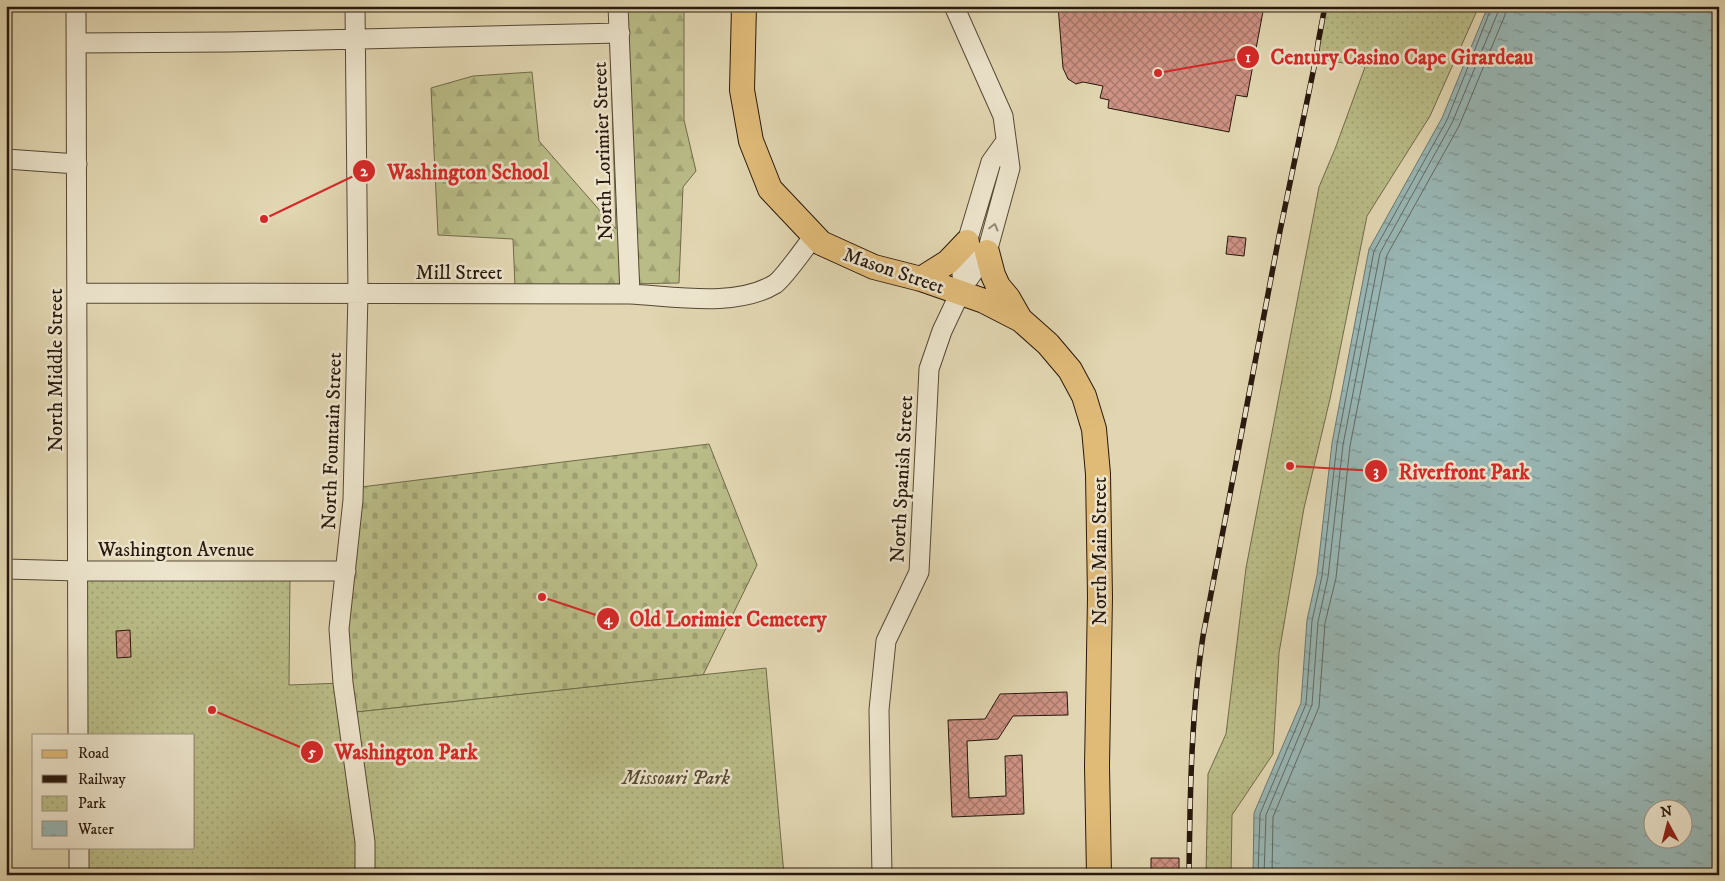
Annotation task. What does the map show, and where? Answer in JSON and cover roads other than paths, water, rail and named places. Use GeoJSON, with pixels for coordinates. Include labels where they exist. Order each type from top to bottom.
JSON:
{"type":"FeatureCollection","features":[{"type":"Feature","properties":{"kind":"main road","name":"Mason Street"},"geometry":{"type":"LineString","coordinates":[[744,6],[742,90],[751,141],[770,189],[821,243],[874,267],[961,288]]}},
{"type":"Feature","properties":{"kind":"main road"},"geometry":{"type":"LineString","coordinates":[[921,279],[977,246],[998,286],[1008,298],[1021,320]]}},
{"type":"Feature","properties":{"kind":"main road","name":"North Main Street"},"geometry":{"type":"LineString","coordinates":[[961,288],[1021,320],[1048,344],[1070,370],[1084,396],[1094,429],[1100,522],[1097,766],[1099,875]]}},
{"type":"Feature","properties":{"kind":"street","name":"North Middle Street"},"geometry":{"type":"LineString","coordinates":[[76,6],[78,734]]}},
{"type":"Feature","properties":{"kind":"street","name":"North Fountain Street"},"geometry":{"type":"LineString","coordinates":[[355,6],[358,294],[353,500],[339,629],[343,683],[365,842],[364,875]]}},
{"type":"Feature","properties":{"kind":"street","name":"North Lorimier Street"},"geometry":{"type":"LineString","coordinates":[[618,6],[630,294]]}},
{"type":"Feature","properties":{"kind":"street","name":"North Spanish Street"},"geometry":{"type":"LineString","coordinates":[[882,875],[879,710],[886,641],[919,572],[928,369],[961,288],[969,278],[977,246],[1010,168],[998,102],[954,6]]}},
{"type":"Feature","properties":{"kind":"street"},"geometry":{"type":"LineString","coordinates":[[77,44],[620,33]]}},
{"type":"Feature","properties":{"kind":"street"},"geometry":{"type":"LineString","coordinates":[[6,159],[77,164]]}},
{"type":"Feature","properties":{"kind":"street","name":"Mill Street"},"geometry":{"type":"LineString","coordinates":[[78,292],[630,294],[712,298],[747,296],[776,283],[814,236]]}},
{"type":"Feature","properties":{"kind":"street","name":"Washington Avenue"},"geometry":{"type":"LineString","coordinates":[[6,569],[78,571],[346,571]]}},
{"type":"Feature","properties":{"kind":"street"},"geometry":{"type":"LineString","coordinates":[[79,848],[79,875]]}},
{"type":"Feature","properties":{"kind":"water"},"geometry":{"type":"Polygon","coordinates":[[[1488,6],[1719,6],[1719,875],[1253,875],[1254,813],[1301,703],[1307,620],[1317,575],[1332,443],[1369,249],[1442,118],[1488,6]]]}},
{"type":"Feature","properties":{"kind":"railway"},"geometry":{"type":"LineString","coordinates":[[1189,875],[1194,725],[1203,636],[1325,6]]}},
{"type":"Feature","properties":{"kind":"place","name":"Century Casino Cape Girardeau"},"geometry":{"type":"Point","coordinates":[1158,73]}},
{"type":"Feature","properties":{"kind":"place","name":"Washington School"},"geometry":{"type":"Point","coordinates":[264,219]}},
{"type":"Feature","properties":{"kind":"place","name":"Riverfront Park"},"geometry":{"type":"Point","coordinates":[1290,466]}},
{"type":"Feature","properties":{"kind":"place","name":"Old Lorimier Cemetery"},"geometry":{"type":"Point","coordinates":[542,597]}},
{"type":"Feature","properties":{"kind":"place","name":"Washington Park"},"geometry":{"type":"Point","coordinates":[212,710]}},
{"type":"Feature","properties":{"kind":"park label","name":"Missouri Park"},"geometry":{"type":"Point","coordinates":[676,777]}}]}
